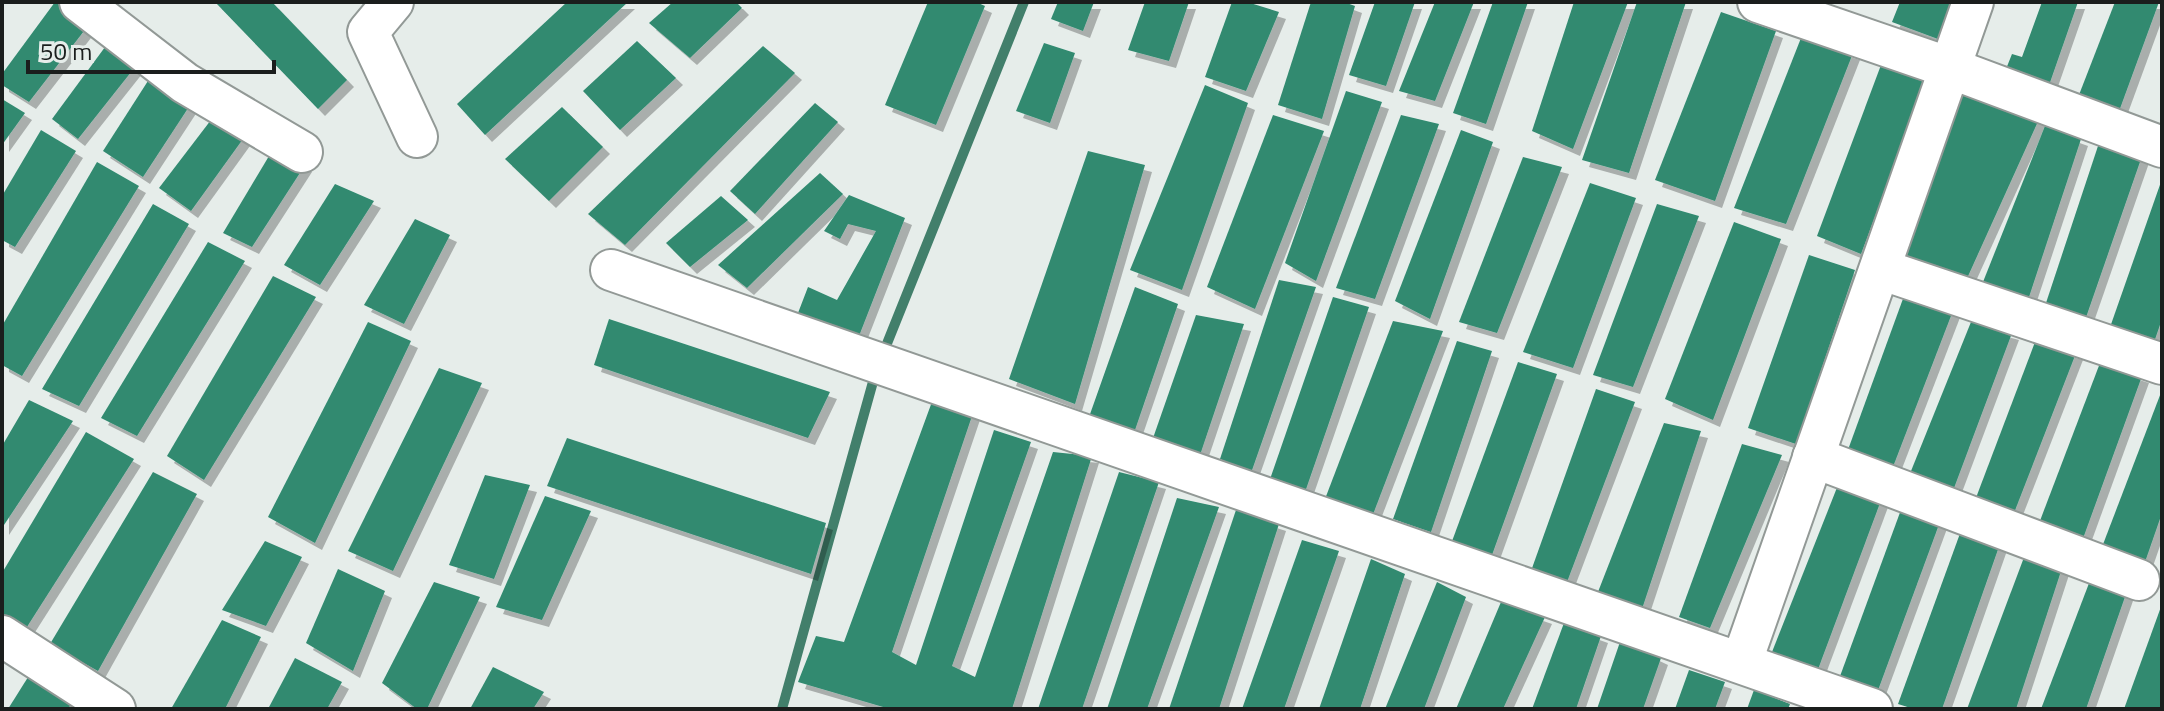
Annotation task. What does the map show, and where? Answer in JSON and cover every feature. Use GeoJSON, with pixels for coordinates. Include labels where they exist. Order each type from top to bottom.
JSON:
{"type":"FeatureCollection","features":[{"type":"Feature","properties":{"kind":"street"},"geometry":{"type":"LineString","coordinates":[[80,2],[185,83],[302,152]]}},
{"type":"Feature","properties":{"kind":"street"},"geometry":{"type":"LineString","coordinates":[[393,2],[368,32],[417,137]]}},
{"type":"Feature","properties":{"kind":"street"},"geometry":{"type":"LineString","coordinates":[[1758,2],[1950,68],[2162,147]]}},
{"type":"Feature","properties":{"kind":"street"},"geometry":{"type":"LineString","coordinates":[[1742,661],[1973,2]]}},
{"type":"Feature","properties":{"kind":"street"},"geometry":{"type":"LineString","coordinates":[[1880,269],[2162,364]]}},
{"type":"Feature","properties":{"kind":"street"},"geometry":{"type":"LineString","coordinates":[[611,270],[1742,661],[1872,709]]}},
{"type":"Feature","properties":{"kind":"street"},"geometry":{"type":"LineString","coordinates":[[1813,457],[2139,580]]}},
{"type":"Feature","properties":{"kind":"street"},"geometry":{"type":"LineString","coordinates":[[2,636],[115,709]]}},
{"type":"Feature","properties":{"kind":"building"},"geometry":{"type":"Polygon","coordinates":[[[55,2],[68,2],[94,18],[29,102],[2,85],[2,74],[55,2]]]}},
{"type":"Feature","properties":{"kind":"building"},"geometry":{"type":"Polygon","coordinates":[[[215,2],[272,2],[347,80],[318,109],[215,2]]]}},
{"type":"Feature","properties":{"kind":"building"},"geometry":{"type":"Polygon","coordinates":[[[567,2],[628,2],[485,135],[457,104],[567,2]]]}},
{"type":"Feature","properties":{"kind":"building"},"geometry":{"type":"Polygon","coordinates":[[[673,2],[736,2],[742,8],[690,58],[649,23],[673,2]]]}},
{"type":"Feature","properties":{"kind":"building"},"geometry":{"type":"Polygon","coordinates":[[[928,2],[976,2],[985,6],[936,125],[885,105],[928,2]]]}},
{"type":"Feature","properties":{"kind":"building"},"geometry":{"type":"Polygon","coordinates":[[[1058,2],[1094,2],[1083,31],[1051,19],[1058,2]]]}},
{"type":"Feature","properties":{"kind":"building"},"geometry":{"type":"Polygon","coordinates":[[[1145,2],[1189,2],[1169,61],[1128,50],[1145,2]]]}},
{"type":"Feature","properties":{"kind":"building"},"geometry":{"type":"Polygon","coordinates":[[[1232,2],[1247,2],[1279,12],[1246,91],[1205,77],[1232,2]]]}},
{"type":"Feature","properties":{"kind":"building"},"geometry":{"type":"Polygon","coordinates":[[[1311,2],[1344,2],[1355,6],[1322,119],[1278,105],[1311,2]]]}},
{"type":"Feature","properties":{"kind":"building"},"geometry":{"type":"Polygon","coordinates":[[[1375,2],[1415,2],[1386,86],[1349,75],[1375,2]]]}},
{"type":"Feature","properties":{"kind":"building"},"geometry":{"type":"Polygon","coordinates":[[[1435,2],[1474,2],[1435,101],[1399,91],[1435,2]]]}},
{"type":"Feature","properties":{"kind":"building"},"geometry":{"type":"Polygon","coordinates":[[[1493,2],[1528,2],[1486,124],[1453,113],[1493,2]]]}},
{"type":"Feature","properties":{"kind":"building"},"geometry":{"type":"Polygon","coordinates":[[[1574,2],[1628,2],[1573,149],[1532,131],[1574,2]]]}},
{"type":"Feature","properties":{"kind":"building"},"geometry":{"type":"Polygon","coordinates":[[[1637,2],[1686,2],[1629,173],[1582,160],[1637,2]]]}},
{"type":"Feature","properties":{"kind":"building"},"geometry":{"type":"Polygon","coordinates":[[[1900,2],[1952,2],[1938,39],[1892,22],[1900,2]]]}},
{"type":"Feature","properties":{"kind":"building"},"geometry":{"type":"Polygon","coordinates":[[[2042,2],[2078,2],[2047,91],[2004,74],[2012,54],[2022,57],[2042,2]]]}},
{"type":"Feature","properties":{"kind":"building"},"geometry":{"type":"Polygon","coordinates":[[[2115,2],[2159,2],[2118,114],[2077,100],[2115,2]]]}},
{"type":"Feature","properties":{"kind":"building"},"geometry":{"type":"Polygon","coordinates":[[[1721,12],[1776,31],[1715,201],[1655,180],[1721,12]]]}},
{"type":"Feature","properties":{"kind":"building"},"geometry":{"type":"Polygon","coordinates":[[[1801,38],[1853,53],[1786,224],[1734,208],[1801,38]]]}},
{"type":"Feature","properties":{"kind":"building"},"geometry":{"type":"Polygon","coordinates":[[[637,41],[676,78],[620,130],[583,91],[637,41]]]}},
{"type":"Feature","properties":{"kind":"building"},"geometry":{"type":"Polygon","coordinates":[[[108,43],[139,62],[78,139],[52,119],[108,43]]]}},
{"type":"Feature","properties":{"kind":"building"},"geometry":{"type":"Polygon","coordinates":[[[1044,43],[1075,53],[1050,123],[1016,111],[1044,43]]]}},
{"type":"Feature","properties":{"kind":"building"},"geometry":{"type":"Polygon","coordinates":[[[763,46],[795,73],[625,245],[588,214],[763,46]]]}},
{"type":"Feature","properties":{"kind":"building"},"geometry":{"type":"Polygon","coordinates":[[[1881,65],[1926,80],[1861,254],[1817,236],[1881,65]]]}},
{"type":"Feature","properties":{"kind":"building"},"geometry":{"type":"Polygon","coordinates":[[[155,70],[196,96],[143,177],[103,151],[155,70]]]}},
{"type":"Feature","properties":{"kind":"building"},"geometry":{"type":"Polygon","coordinates":[[[1205,85],[1248,103],[1182,290],[1130,270],[1205,85]]]}},
{"type":"Feature","properties":{"kind":"building"},"geometry":{"type":"Polygon","coordinates":[[[1346,91],[1382,102],[1316,281],[1285,263],[1346,91]]]}},
{"type":"Feature","properties":{"kind":"building"},"geometry":{"type":"Polygon","coordinates":[[[1962,92],[2040,117],[1964,285],[1897,263],[1962,92]]]}},
{"type":"Feature","properties":{"kind":"building"},"geometry":{"type":"Polygon","coordinates":[[[2,99],[25,113],[2,145],[2,99]]]}},
{"type":"Feature","properties":{"kind":"building"},"geometry":{"type":"Polygon","coordinates":[[[815,103],[838,122],[755,214],[730,191],[815,103]]]}},
{"type":"Feature","properties":{"kind":"building"},"geometry":{"type":"Polygon","coordinates":[[[562,107],[603,147],[549,201],[505,159],[562,107]]]}},
{"type":"Feature","properties":{"kind":"building"},"geometry":{"type":"Polygon","coordinates":[[[1273,115],[1324,131],[1255,309],[1207,287],[1273,115]]]}},
{"type":"Feature","properties":{"kind":"building"},"geometry":{"type":"Polygon","coordinates":[[[1401,115],[1439,124],[1375,299],[1336,288],[1401,115]]]}},
{"type":"Feature","properties":{"kind":"building"},"geometry":{"type":"Polygon","coordinates":[[[214,116],[248,132],[191,211],[159,188],[214,116]]]}},
{"type":"Feature","properties":{"kind":"building"},"geometry":{"type":"Polygon","coordinates":[[[2045,126],[2081,139],[2028,300],[1981,287],[2045,126]]]}},
{"type":"Feature","properties":{"kind":"building"},"geometry":{"type":"Polygon","coordinates":[[[41,130],[76,151],[15,247],[2,240],[2,196],[41,130]]]}},
{"type":"Feature","properties":{"kind":"building"},"geometry":{"type":"Polygon","coordinates":[[[1461,130],[1493,142],[1430,319],[1395,301],[1461,130]]]}},
{"type":"Feature","properties":{"kind":"building"},"geometry":{"type":"Polygon","coordinates":[[[2099,143],[2142,156],[2083,326],[2043,312],[2099,143]]]}},
{"type":"Feature","properties":{"kind":"building"},"geometry":{"type":"Polygon","coordinates":[[[272,151],[305,165],[252,247],[223,233],[272,151]]]}},
{"type":"Feature","properties":{"kind":"building"},"geometry":{"type":"Polygon","coordinates":[[[1088,151],[1145,165],[1075,404],[1009,379],[1088,151]]]}},
{"type":"Feature","properties":{"kind":"building"},"geometry":{"type":"Polygon","coordinates":[[[1523,157],[1562,167],[1497,333],[1459,322],[1523,157]]]}},
{"type":"Feature","properties":{"kind":"building"},"geometry":{"type":"Polygon","coordinates":[[[97,162],[139,186],[22,376],[2,365],[2,326],[97,162]]]}},
{"type":"Feature","properties":{"kind":"building"},"geometry":{"type":"Polygon","coordinates":[[[820,173],[843,194],[747,288],[718,265],[820,173]]]}},
{"type":"Feature","properties":{"kind":"building"},"geometry":{"type":"Polygon","coordinates":[[[2162,179],[2162,319],[2152,348],[2108,333],[2162,179]]]}},
{"type":"Feature","properties":{"kind":"building"},"geometry":{"type":"Polygon","coordinates":[[[1590,183],[1636,198],[1573,368],[1523,352],[1590,183]]]}},
{"type":"Feature","properties":{"kind":"building"},"geometry":{"type":"Polygon","coordinates":[[[335,184],[374,201],[320,285],[284,265],[335,184]]]}},
{"type":"Feature","properties":{"kind":"building"},"geometry":{"type":"Polygon","coordinates":[[[849,195],[905,218],[859,336],[798,313],[808,287],[837,300],[876,231],[848,224],[840,239],[824,231],[849,195]]]}},
{"type":"Feature","properties":{"kind":"building"},"geometry":{"type":"Polygon","coordinates":[[[721,196],[748,220],[690,267],[666,243],[721,196]]]}},
{"type":"Feature","properties":{"kind":"building"},"geometry":{"type":"Polygon","coordinates":[[[153,204],[189,224],[79,406],[42,389],[153,204]]]}},
{"type":"Feature","properties":{"kind":"building"},"geometry":{"type":"Polygon","coordinates":[[[1657,204],[1699,216],[1633,387],[1593,375],[1657,204]]]}},
{"type":"Feature","properties":{"kind":"building"},"geometry":{"type":"Polygon","coordinates":[[[415,219],[450,235],[404,324],[364,305],[415,219]]]}},
{"type":"Feature","properties":{"kind":"building"},"geometry":{"type":"Polygon","coordinates":[[[1734,222],[1781,239],[1713,420],[1665,399],[1734,222]]]}},
{"type":"Feature","properties":{"kind":"building"},"geometry":{"type":"Polygon","coordinates":[[[208,242],[245,261],[137,436],[101,418],[208,242]]]}},
{"type":"Feature","properties":{"kind":"building"},"geometry":{"type":"Polygon","coordinates":[[[1809,255],[1855,270],[1796,444],[1748,428],[1809,255]]]}},
{"type":"Feature","properties":{"kind":"building"},"geometry":{"type":"Polygon","coordinates":[[[273,276],[316,297],[204,480],[167,456],[273,276]]]}},
{"type":"Feature","properties":{"kind":"building"},"geometry":{"type":"Polygon","coordinates":[[[1279,280],[1316,287],[1251,473],[1220,459],[1279,280]]]}},
{"type":"Feature","properties":{"kind":"building"},"geometry":{"type":"Polygon","coordinates":[[[1135,287],[1178,304],[1135,430],[1089,417],[1135,287]]]}},
{"type":"Feature","properties":{"kind":"building"},"geometry":{"type":"Polygon","coordinates":[[[1904,296],[1954,308],[1891,472],[1845,458],[1904,296]]]}},
{"type":"Feature","properties":{"kind":"building"},"geometry":{"type":"Polygon","coordinates":[[[1333,297],[1369,307],[1304,495],[1268,485],[1333,297]]]}},
{"type":"Feature","properties":{"kind":"building"},"geometry":{"type":"Polygon","coordinates":[[[1196,315],[1244,324],[1198,461],[1152,441],[1196,315]]]}},
{"type":"Feature","properties":{"kind":"building"},"geometry":{"type":"Polygon","coordinates":[[[609,319],[830,392],[808,438],[594,365],[609,319]]]}},
{"type":"Feature","properties":{"kind":"building"},"geometry":{"type":"Polygon","coordinates":[[[1393,321],[1443,331],[1372,517],[1325,499],[1393,321]]]}},
{"type":"Feature","properties":{"kind":"building"},"geometry":{"type":"Polygon","coordinates":[[[368,322],[411,341],[315,543],[268,517],[368,322]]]}},
{"type":"Feature","properties":{"kind":"building"},"geometry":{"type":"Polygon","coordinates":[[[1971,322],[2012,333],[1954,488],[1909,476],[1971,322]]]}},
{"type":"Feature","properties":{"kind":"building"},"geometry":{"type":"Polygon","coordinates":[[[1457,341],[1492,351],[1431,532],[1393,519],[1457,341]]]}},
{"type":"Feature","properties":{"kind":"building"},"geometry":{"type":"Polygon","coordinates":[[[2035,342],[2076,353],[2014,513],[1974,503],[2035,342]]]}},
{"type":"Feature","properties":{"kind":"building"},"geometry":{"type":"Polygon","coordinates":[[[1518,362],[1557,374],[1492,555],[1451,544],[1518,362]]]}},
{"type":"Feature","properties":{"kind":"building"},"geometry":{"type":"Polygon","coordinates":[[[2100,363],[2142,376],[2081,544],[2038,526],[2100,363]]]}},
{"type":"Feature","properties":{"kind":"building"},"geometry":{"type":"Polygon","coordinates":[[[439,368],[482,383],[393,571],[348,551],[439,368]]]}},
{"type":"Feature","properties":{"kind":"building"},"geometry":{"type":"Polygon","coordinates":[[[1596,389],[1635,402],[1567,582],[1531,571],[1596,389]]]}},
{"type":"Feature","properties":{"kind":"building"},"geometry":{"type":"Polygon","coordinates":[[[2162,390],[2162,513],[2145,562],[2102,547],[2162,390]]]}},
{"type":"Feature","properties":{"kind":"building"},"geometry":{"type":"Polygon","coordinates":[[[933,399],[973,413],[892,652],[916,665],[994,430],[1031,442],[952,666],[975,677],[1053,452],[1092,456],[1012,709],[890,709],[798,682],[816,636],[844,642],[933,399]]]}},
{"type":"Feature","properties":{"kind":"building"},"geometry":{"type":"Polygon","coordinates":[[[29,400],[73,421],[2,528],[2,446],[29,400]]]}},
{"type":"Feature","properties":{"kind":"building"},"geometry":{"type":"Polygon","coordinates":[[[1664,423],[1701,431],[1642,609],[1596,597],[1664,423]]]}},
{"type":"Feature","properties":{"kind":"building"},"geometry":{"type":"Polygon","coordinates":[[[86,432],[134,459],[25,630],[2,613],[2,573],[86,432]]]}},
{"type":"Feature","properties":{"kind":"building"},"geometry":{"type":"Polygon","coordinates":[[[567,438],[826,523],[811,574],[547,486],[567,438]]]}},
{"type":"Feature","properties":{"kind":"building"},"geometry":{"type":"Polygon","coordinates":[[[1742,444],[1782,455],[1710,628],[1679,617],[1742,444]]]}},
{"type":"Feature","properties":{"kind":"building"},"geometry":{"type":"Polygon","coordinates":[[[153,472],[197,494],[98,671],[50,644],[153,472]]]}},
{"type":"Feature","properties":{"kind":"building"},"geometry":{"type":"Polygon","coordinates":[[[1119,472],[1159,482],[1082,709],[1038,709],[1119,472]]]}},
{"type":"Feature","properties":{"kind":"building"},"geometry":{"type":"Polygon","coordinates":[[[485,475],[530,485],[494,579],[449,565],[485,475]]]}},
{"type":"Feature","properties":{"kind":"building"},"geometry":{"type":"Polygon","coordinates":[[[1840,480],[1883,495],[1817,672],[1772,652],[1840,480]]]}},
{"type":"Feature","properties":{"kind":"building"},"geometry":{"type":"Polygon","coordinates":[[[545,496],[591,511],[542,620],[496,607],[545,496]]]}},
{"type":"Feature","properties":{"kind":"building"},"geometry":{"type":"Polygon","coordinates":[[[1177,498],[1219,507],[1147,709],[1107,709],[1177,498]]]}},
{"type":"Feature","properties":{"kind":"building"},"geometry":{"type":"Polygon","coordinates":[[[1902,507],[1941,519],[1877,693],[1839,679],[1902,507]]]}},
{"type":"Feature","properties":{"kind":"building"},"geometry":{"type":"Polygon","coordinates":[[[1236,510],[1279,524],[1219,709],[1169,709],[1236,510]]]}},
{"type":"Feature","properties":{"kind":"building"},"geometry":{"type":"Polygon","coordinates":[[[1962,528],[2002,538],[1942,709],[1914,709],[1898,704],[1962,528]]]}},
{"type":"Feature","properties":{"kind":"building"},"geometry":{"type":"Polygon","coordinates":[[[1302,540],[1339,551],[1284,709],[1242,709],[1302,540]]]}},
{"type":"Feature","properties":{"kind":"building"},"geometry":{"type":"Polygon","coordinates":[[[265,541],[302,557],[266,626],[222,610],[265,541]]]}},
{"type":"Feature","properties":{"kind":"building"},"geometry":{"type":"Polygon","coordinates":[[[2026,552],[2062,568],[2016,709],[1967,709],[2026,552]]]}},
{"type":"Feature","properties":{"kind":"building"},"geometry":{"type":"Polygon","coordinates":[[[1371,559],[1405,574],[1360,709],[1319,709],[1371,559]]]}},
{"type":"Feature","properties":{"kind":"building"},"geometry":{"type":"Polygon","coordinates":[[[338,569],[385,591],[353,671],[306,643],[338,569]]]}},
{"type":"Feature","properties":{"kind":"building"},"geometry":{"type":"Polygon","coordinates":[[[2091,578],[2127,591],[2086,709],[2041,709],[2091,578]]]}},
{"type":"Feature","properties":{"kind":"building"},"geometry":{"type":"Polygon","coordinates":[[[434,582],[480,597],[427,709],[417,709],[382,683],[434,582]]]}},
{"type":"Feature","properties":{"kind":"building"},"geometry":{"type":"Polygon","coordinates":[[[1437,582],[1466,597],[1424,709],[1385,709],[1437,582]]]}},
{"type":"Feature","properties":{"kind":"building"},"geometry":{"type":"Polygon","coordinates":[[[1501,602],[1545,617],[1503,709],[1456,709],[1501,602]]]}},
{"type":"Feature","properties":{"kind":"building"},"geometry":{"type":"Polygon","coordinates":[[[2162,604],[2162,709],[2124,709],[2162,604]]]}},
{"type":"Feature","properties":{"kind":"building"},"geometry":{"type":"Polygon","coordinates":[[[222,620],[261,637],[225,709],[171,709],[222,620]]]}},
{"type":"Feature","properties":{"kind":"building"},"geometry":{"type":"Polygon","coordinates":[[[1564,623],[1601,636],[1576,709],[1532,709],[1564,623]]]}},
{"type":"Feature","properties":{"kind":"building"},"geometry":{"type":"Polygon","coordinates":[[[1621,639],[1661,658],[1643,709],[1597,709],[1621,639]]]}},
{"type":"Feature","properties":{"kind":"building"},"geometry":{"type":"Polygon","coordinates":[[[295,658],[342,682],[327,709],[268,709],[295,658]]]}},
{"type":"Feature","properties":{"kind":"building"},"geometry":{"type":"Polygon","coordinates":[[[493,667],[544,692],[533,709],[470,709],[493,667]]]}},
{"type":"Feature","properties":{"kind":"building"},"geometry":{"type":"Polygon","coordinates":[[[1689,670],[1725,682],[1715,709],[1675,709],[1689,670]]]}},
{"type":"Feature","properties":{"kind":"building"},"geometry":{"type":"Polygon","coordinates":[[[30,674],[73,701],[68,709],[8,709],[30,674]]]}},
{"type":"Feature","properties":{"kind":"building"},"geometry":{"type":"Polygon","coordinates":[[[1754,690],[1790,704],[1788,709],[1747,709],[1754,690]]]}},
{"type":"Feature","properties":{"kind":"waterway"},"geometry":{"type":"LineString","coordinates":[[882,356],[1024,2]]}},
{"type":"Feature","properties":{"kind":"waterway"},"geometry":{"type":"LineString","coordinates":[[782,709],[876,371]]}}]}
